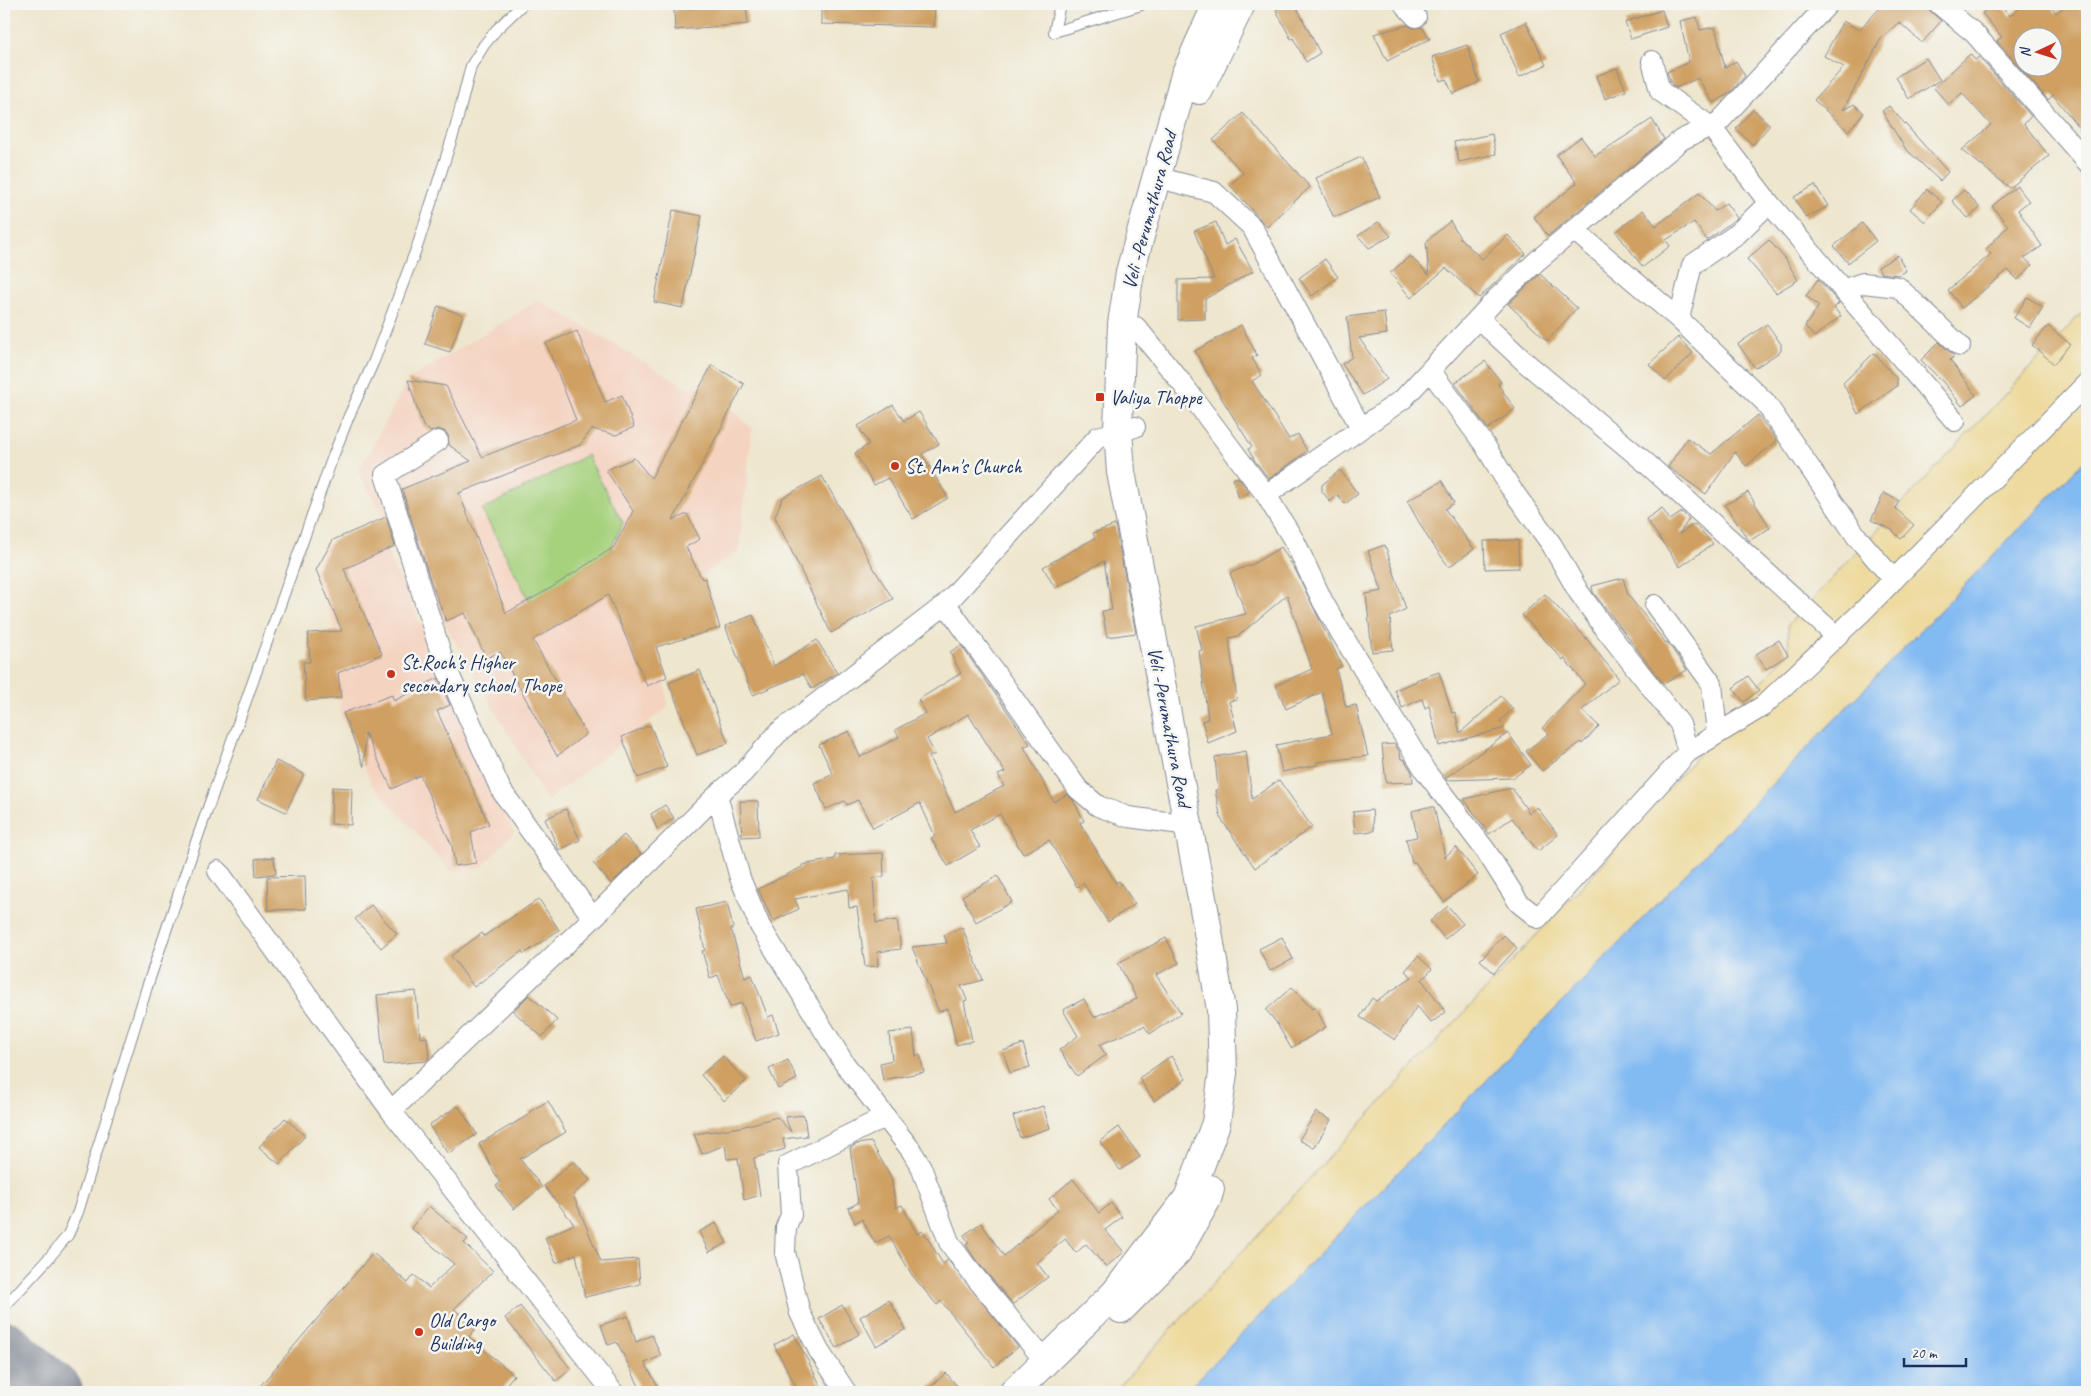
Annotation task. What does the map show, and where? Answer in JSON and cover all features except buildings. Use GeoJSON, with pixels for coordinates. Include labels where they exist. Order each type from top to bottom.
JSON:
{"type":"FeatureCollection","features":[{"type":"Feature","properties":{"kind":"main road","name":"Veli -Perumathura Road"},"geometry":{"type":"LineString","coordinates":[[1014,1392],[1115,1292],[1188,1198],[1216,1124],[1223,1073],[1221,1010],[1189,825],[1121,472],[1126,428],[1122,324],[1130,272],[1185,75],[1216,4]]}},
{"type":"Feature","properties":{"kind":"main road"},"geometry":{"type":"LineString","coordinates":[[1040,1392],[1177,1252],[1207,1199],[1230,1129],[1235,1099],[1237,1007],[1182,693],[1139,471],[1126,428],[1138,294],[1201,82],[1241,4]]}},
{"type":"Feature","properties":{"kind":"street"},"geometry":{"type":"LineString","coordinates":[[1266,495],[1403,399],[1538,260],[1681,140],[1719,122],[1828,4]]}},
{"type":"Feature","properties":{"kind":"street"},"geometry":{"type":"LineString","coordinates":[[1939,4],[1974,33],[2087,162]]}},
{"type":"Feature","properties":{"kind":"street"},"geometry":{"type":"LineString","coordinates":[[1652,61],[1660,90],[1710,127],[1769,203],[1845,289],[1955,421]]}},
{"type":"Feature","properties":{"kind":"street"},"geometry":{"type":"LineString","coordinates":[[1171,181],[1214,192],[1252,227],[1361,428]]}},
{"type":"Feature","properties":{"kind":"street"},"geometry":{"type":"LineString","coordinates":[[1679,320],[1692,265],[1736,234],[1769,203]]}},
{"type":"Feature","properties":{"kind":"street"},"geometry":{"type":"LineString","coordinates":[[1574,230],[1679,320],[1765,402],[1857,537],[1894,580]]}},
{"type":"Feature","properties":{"kind":"street"},"geometry":{"type":"LineString","coordinates":[[1845,289],[1863,283],[1898,287],[1960,346]]}},
{"type":"Feature","properties":{"kind":"street"},"geometry":{"type":"LineString","coordinates":[[1479,319],[1526,363],[1645,462],[1836,636]]}},
{"type":"Feature","properties":{"kind":"street"},"geometry":{"type":"LineString","coordinates":[[1136,328],[1181,382],[1266,495],[1295,542],[1336,625],[1421,764],[1486,851],[1520,903],[1538,918],[1688,752],[1762,706],[1894,580],[2087,383]]}},
{"type":"Feature","properties":{"kind":"street"},"geometry":{"type":"LineString","coordinates":[[1430,370],[1484,444],[1510,487],[1552,545],[1578,591],[1680,724],[1688,752]]}},
{"type":"Feature","properties":{"kind":"street"},"geometry":{"type":"LineString","coordinates":[[391,1111],[717,795],[743,773],[778,733],[946,604],[1098,437],[1126,428]]}},
{"type":"Feature","properties":{"kind":"street"},"geometry":{"type":"LineString","coordinates":[[438,441],[385,475],[444,663],[501,790],[592,918]]}},
{"type":"Feature","properties":{"kind":"street"},"geometry":{"type":"LineString","coordinates":[[946,604],[1078,789],[1098,806],[1128,818],[1189,825]]}},
{"type":"Feature","properties":{"kind":"street"},"geometry":{"type":"LineString","coordinates":[[1655,605],[1712,684],[1717,734]]}},
{"type":"Feature","properties":{"kind":"street"},"geometry":{"type":"LineString","coordinates":[[717,795],[740,878],[760,926],[844,1063],[911,1150],[921,1167],[949,1242],[966,1266],[1045,1361]]}},
{"type":"Feature","properties":{"kind":"street"},"geometry":{"type":"LineString","coordinates":[[218,871],[391,1111],[613,1392]]}},
{"type":"Feature","properties":{"kind":"street"},"geometry":{"type":"LineString","coordinates":[[846,1392],[819,1351],[800,1313],[785,1252],[786,1227],[791,1215],[788,1165],[885,1117]]}},
{"type":"Feature","properties":{"kind":"lane"},"geometry":{"type":"LineString","coordinates":[[4,1306],[48,1260],[74,1225],[147,987],[198,836],[329,468],[349,416],[374,361],[418,244],[455,129],[471,66],[484,44],[522,4]]}},
{"type":"Feature","properties":{"kind":"lane"},"geometry":{"type":"LineString","coordinates":[[1060,4],[1054,32],[1141,5]]}},
{"type":"Feature","properties":{"kind":"shaded area"},"geometry":{"type":"Polygon","coordinates":[[[539,300],[690,389],[708,384],[752,429],[739,551],[690,583],[656,622],[668,707],[547,801],[358,472],[408,380],[539,300]]]}},
{"type":"Feature","properties":{"kind":"shaded area","name":"St.Roch's Higher secondary school, Thope"},"geometry":{"type":"Polygon","coordinates":[[[374,523],[514,832],[481,868],[451,871],[371,783],[340,713],[337,634],[314,573],[325,545],[374,523]]]}},
{"type":"Feature","properties":{"kind":"green space"},"geometry":{"type":"Polygon","coordinates":[[[587,455],[623,523],[600,572],[533,608],[482,510],[587,455]]]}},
{"type":"Feature","properties":{"kind":"sand"},"geometry":{"type":"Polygon","coordinates":[[[2087,307],[2087,458],[1186,1392],[1114,1392],[1295,1194],[1597,870],[1789,651],[1788,625],[2087,307]]]}},
{"type":"Feature","properties":{"kind":"water"},"geometry":{"type":"Polygon","coordinates":[[[2087,458],[2087,1392],[1186,1392],[2087,458]]]}},
{"type":"Feature","properties":{"kind":"taxiway"},"geometry":{"type":"LineString","coordinates":[[4,1348],[55,1392]]}},
{"type":"Feature","properties":{"kind":"place","name":"Valiya Thoppe"},"geometry":{"type":"Point","coordinates":[1100,397]}},
{"type":"Feature","properties":{"kind":"place","name":"St. Ann's Church"},"geometry":{"type":"Point","coordinates":[895,466]}},
{"type":"Feature","properties":{"kind":"place","name":"St.Roch's Higher secondary school, Thope"},"geometry":{"type":"Point","coordinates":[391,674]}},
{"type":"Feature","properties":{"kind":"place","name":"Old Cargo Building"},"geometry":{"type":"Point","coordinates":[419,1332]}}]}
